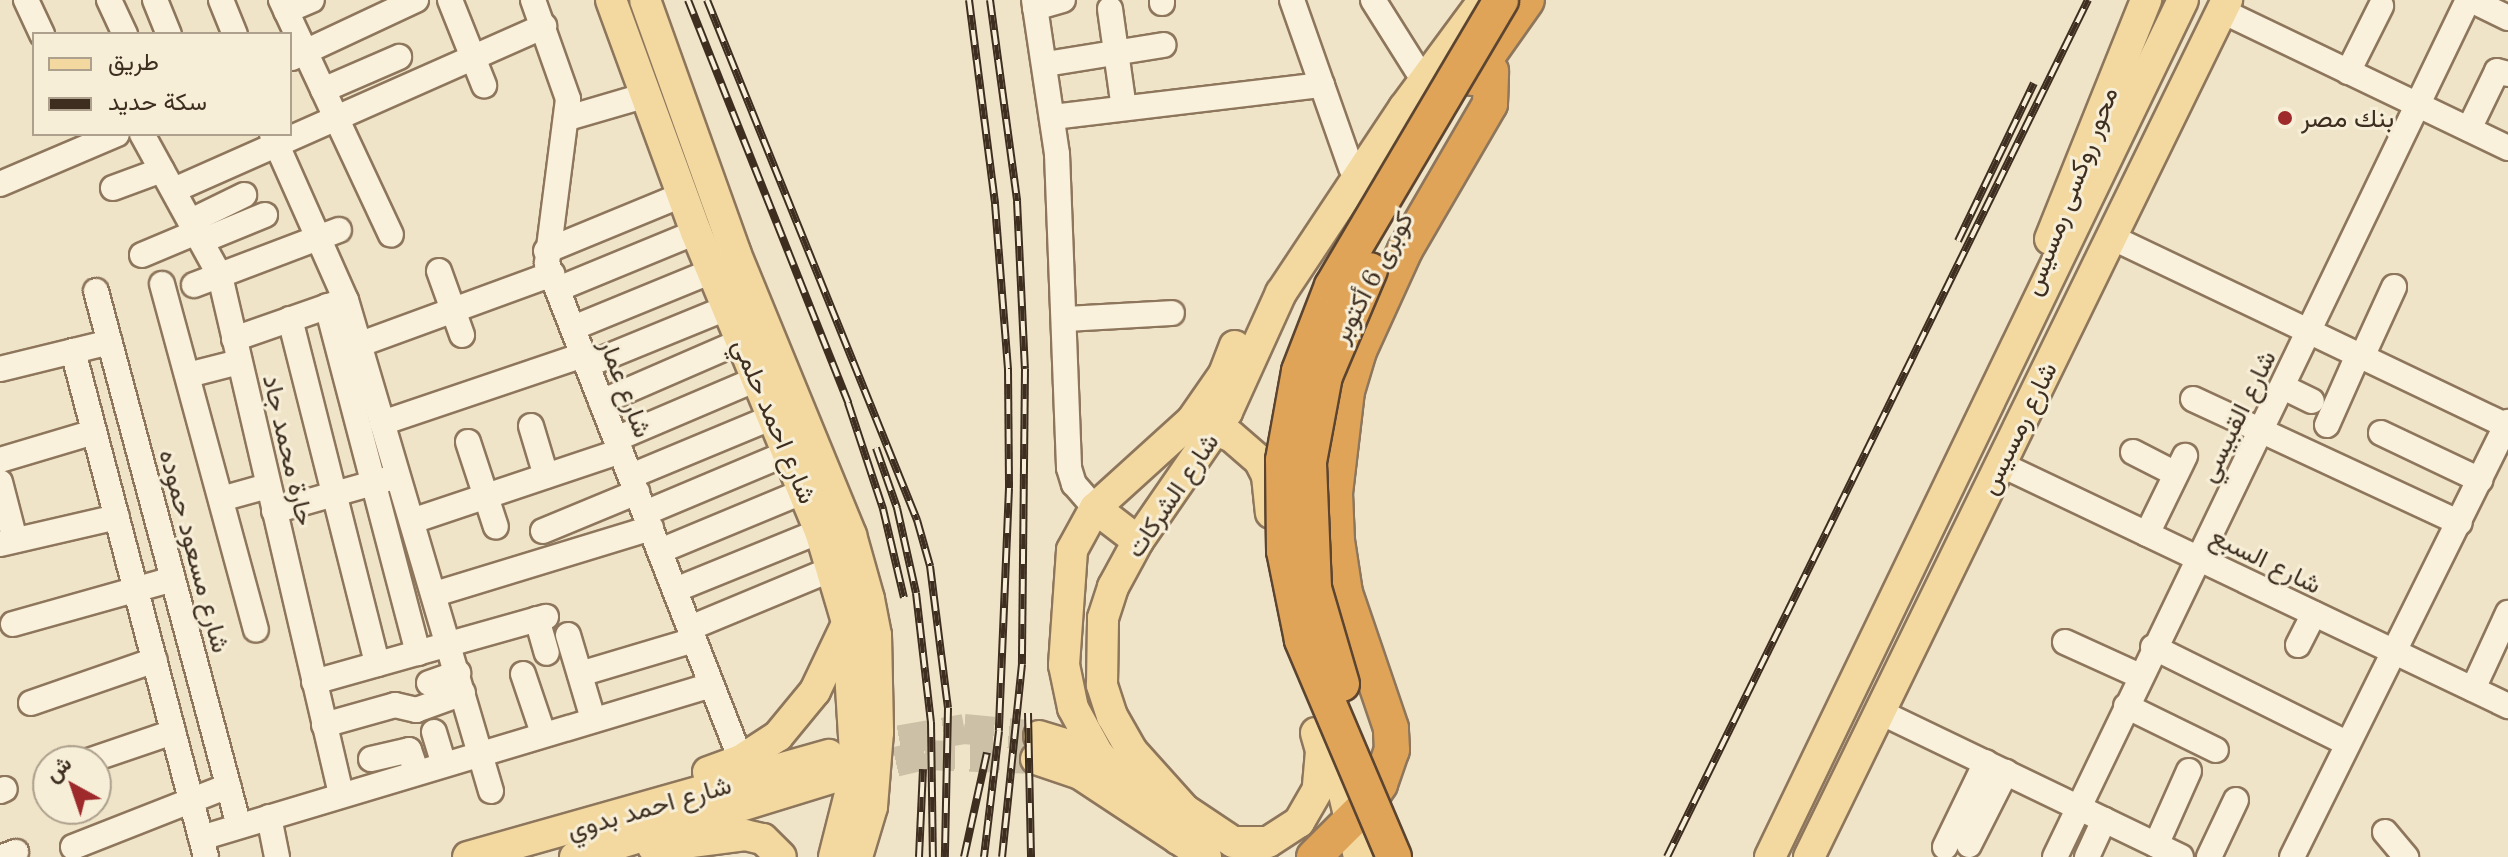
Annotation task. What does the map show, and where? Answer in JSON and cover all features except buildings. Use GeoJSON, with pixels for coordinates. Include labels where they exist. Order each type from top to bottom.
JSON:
{"type":"FeatureCollection","features":[{"type":"Feature","properties":{"kind":"highway","name":"كوبرى 6 أكتوبر"},"geometry":{"type":"LineString","coordinates":[[1416,857],[1327,639],[1308,546],[1309,462],[1325,376],[1357,295],[1478,64],[1501,0]]}},
{"type":"Feature","properties":{"kind":"highway"},"geometry":{"type":"LineString","coordinates":[[1409,857],[1364,758],[1326,660],[1301,570],[1295,486],[1305,409],[1328,335],[1372,243],[1465,89],[1527,0]]}},
{"type":"Feature","properties":{"kind":"highway","name":"كوبرى 6 أكتوبر"},"geometry":{"type":"LineString","coordinates":[[1394,857],[1302,640],[1284,551],[1283,460],[1299,371],[1332,286],[1478,64],[1539,0]]}},
{"type":"Feature","properties":{"kind":"highway"},"geometry":{"type":"LineString","coordinates":[[1314,857],[1354,821],[1389,765],[1391,728],[1345,593],[1335,493],[1339,443],[1359,351],[1405,250],[1490,104],[1478,64],[1452,63],[1428,88],[1328,246],[1297,312],[1271,388],[1260,483],[1262,544],[1275,617],[1316,733]]}},
{"type":"Feature","properties":{"kind":"main road","name":"شارع احمد حلمي"},"geometry":{"type":"LineString","coordinates":[[611,0],[643,96],[696,232],[719,262],[851,535],[876,635],[878,747],[872,807],[857,857]]}},
{"type":"Feature","properties":{"kind":"main road","name":"شارع احمد حلمي"},"geometry":{"type":"LineString","coordinates":[[645,0],[719,262],[727,308],[820,531],[847,622],[856,770],[834,857]]}},
{"type":"Feature","properties":{"kind":"main road","name":"شارع الشركات"},"geometry":{"type":"LineString","coordinates":[[1316,733],[1321,761],[1318,789],[1299,822],[1268,842],[1233,842],[1185,810],[1156,782],[1112,716],[1099,651],[1113,587],[1203,425],[1261,288],[1470,0]]}},
{"type":"Feature","properties":{"kind":"main road","name":"شارع الشركات"},"geometry":{"type":"LineString","coordinates":[[1178,839],[1098,754],[1073,708],[1064,665],[1072,550],[1095,508],[1232,402],[1281,293],[1398,117],[1484,0]]}},
{"type":"Feature","properties":{"kind":"main road"},"geometry":{"type":"LineString","coordinates":[[1398,117],[1420,114],[1448,97],[1518,0]]}},
{"type":"Feature","properties":{"kind":"main road","name":"محور روكسى رمسيس"},"geometry":{"type":"LineString","coordinates":[[1999,383],[2067,191],[2146,0]]}},
{"type":"Feature","properties":{"kind":"main road","name":"شارع رمسيس"},"geometry":{"type":"LineString","coordinates":[[1770,857],[2183,0]]}},
{"type":"Feature","properties":{"kind":"main road","name":"شارع رمسيس"},"geometry":{"type":"LineString","coordinates":[[1809,857],[2224,5]]}},
{"type":"Feature","properties":{"kind":"main road"},"geometry":{"type":"LineString","coordinates":[[1203,425],[1247,446],[1267,476],[1284,606],[1354,821],[1359,857]]}},
{"type":"Feature","properties":{"kind":"main road"},"geometry":{"type":"LineString","coordinates":[[1095,508],[1138,541]]}},
{"type":"Feature","properties":{"kind":"main road"},"geometry":{"type":"LineString","coordinates":[[781,857],[763,839],[745,835],[640,853],[582,845],[593,813],[741,760],[778,736],[797,715],[832,661],[847,622]]}},
{"type":"Feature","properties":{"kind":"main road"},"geometry":{"type":"LineString","coordinates":[[1098,754],[1037,748],[1206,857]]}},
{"type":"Feature","properties":{"kind":"main road","name":"شارع احمد بدوي"},"geometry":{"type":"LineString","coordinates":[[468,857],[582,845],[832,766]]}},
{"type":"Feature","properties":{"kind":"street"},"geometry":{"type":"LineString","coordinates":[[26,0],[41,32]]}},
{"type":"Feature","properties":{"kind":"street"},"geometry":{"type":"LineString","coordinates":[[109,0],[124,32]]}},
{"type":"Feature","properties":{"kind":"street"},"geometry":{"type":"LineString","coordinates":[[155,0],[168,32]]}},
{"type":"Feature","properties":{"kind":"street"},"geometry":{"type":"LineString","coordinates":[[221,0],[234,32]]}},
{"type":"Feature","properties":{"kind":"street"},"geometry":{"type":"LineString","coordinates":[[291,32],[283,5],[312,0]]}},
{"type":"Feature","properties":{"kind":"street"},"geometry":{"type":"LineString","coordinates":[[450,0],[484,85]]}},
{"type":"Feature","properties":{"kind":"street"},"geometry":{"type":"LineString","coordinates":[[533,0],[566,80],[568,118],[552,271]]}},
{"type":"Feature","properties":{"kind":"street"},"geometry":{"type":"LineString","coordinates":[[1063,0],[1035,4],[1053,117],[1065,319],[1069,468],[1074,484],[1095,508]]}},
{"type":"Feature","properties":{"kind":"street"},"geometry":{"type":"LineString","coordinates":[[1292,0],[1351,168]]}},
{"type":"Feature","properties":{"kind":"street"},"geometry":{"type":"LineString","coordinates":[[1373,0],[1417,70]]}},
{"type":"Feature","properties":{"kind":"street"},"geometry":{"type":"LineString","coordinates":[[2469,0],[2508,18]]}},
{"type":"Feature","properties":{"kind":"street","name":"شارع القبيسي"},"geometry":{"type":"LineString","coordinates":[[2055,857],[2153,647],[2263,431],[2417,103],[2469,0]]}},
{"type":"Feature","properties":{"kind":"street"},"geometry":{"type":"LineString","coordinates":[[298,56],[400,3]]}},
{"type":"Feature","properties":{"kind":"street"},"geometry":{"type":"LineString","coordinates":[[2224,5],[2348,72],[2508,148]]}},
{"type":"Feature","properties":{"kind":"street"},"geometry":{"type":"LineString","coordinates":[[2348,72],[2381,6]]}},
{"type":"Feature","properties":{"kind":"street"},"geometry":{"type":"LineString","coordinates":[[1110,9],[1124,108]]}},
{"type":"Feature","properties":{"kind":"street"},"geometry":{"type":"LineString","coordinates":[[292,133],[336,119],[544,26]]}},
{"type":"Feature","properties":{"kind":"street"},"geometry":{"type":"LineString","coordinates":[[292,36],[298,56],[323,90],[391,235]]}},
{"type":"Feature","properties":{"kind":"street"},"geometry":{"type":"LineString","coordinates":[[1046,64],[1163,45]]}},
{"type":"Feature","properties":{"kind":"street"},"geometry":{"type":"LineString","coordinates":[[323,90],[399,57]]}},
{"type":"Feature","properties":{"kind":"street"},"geometry":{"type":"LineString","coordinates":[[2469,129],[2497,71],[2508,74]]}},
{"type":"Feature","properties":{"kind":"street"},"geometry":{"type":"LineString","coordinates":[[1053,117],[1322,85]]}},
{"type":"Feature","properties":{"kind":"street"},"geometry":{"type":"LineString","coordinates":[[568,118],[643,96]]}},
{"type":"Feature","properties":{"kind":"street","name":"حارة محمد جاد"},"geometry":{"type":"LineString","coordinates":[[143,136],[199,230],[220,276],[341,794]]}},
{"type":"Feature","properties":{"kind":"street"},"geometry":{"type":"LineString","coordinates":[[0,184],[91,139]]}},
{"type":"Feature","properties":{"kind":"street"},"geometry":{"type":"LineString","coordinates":[[113,188],[168,180],[274,139],[329,234],[336,303],[373,483],[418,653]]}},
{"type":"Feature","properties":{"kind":"street"},"geometry":{"type":"LineString","coordinates":[[199,230],[244,195]]}},
{"type":"Feature","properties":{"kind":"street"},"geometry":{"type":"LineString","coordinates":[[552,271],[682,195]]}},
{"type":"Feature","properties":{"kind":"street"},"geometry":{"type":"LineString","coordinates":[[142,255],[199,230],[265,215]]}},
{"type":"Feature","properties":{"kind":"street"},"geometry":{"type":"LineString","coordinates":[[358,345],[552,271],[696,232]]}},
{"type":"Feature","properties":{"kind":"street"},"geometry":{"type":"LineString","coordinates":[[194,285],[329,234]]}},
{"type":"Feature","properties":{"kind":"street"},"geometry":{"type":"LineString","coordinates":[[2111,237],[2507,424],[2292,857]]}},
{"type":"Feature","properties":{"kind":"street"},"geometry":{"type":"LineString","coordinates":[[573,328],[719,262]]}},
{"type":"Feature","properties":{"kind":"street"},"geometry":{"type":"LineString","coordinates":[[439,271],[462,335]]}},
{"type":"Feature","properties":{"kind":"street","name":"شارع عمار"},"geometry":{"type":"LineString","coordinates":[[552,271],[741,760]]}},
{"type":"Feature","properties":{"kind":"street"},"geometry":{"type":"LineString","coordinates":[[162,284],[256,629]]}},
{"type":"Feature","properties":{"kind":"street"},"geometry":{"type":"LineString","coordinates":[[2327,425],[2394,287]]}},
{"type":"Feature","properties":{"kind":"street","name":"شارع مسعود حموده"},"geometry":{"type":"LineString","coordinates":[[96,291],[239,826]]}},
{"type":"Feature","properties":{"kind":"street"},"geometry":{"type":"LineString","coordinates":[[188,375],[290,319],[336,303]]}},
{"type":"Feature","properties":{"kind":"street"},"geometry":{"type":"LineString","coordinates":[[336,303],[358,345],[450,644],[491,791]]}},
{"type":"Feature","properties":{"kind":"street"},"geometry":{"type":"LineString","coordinates":[[382,423],[585,360],[727,308]]}},
{"type":"Feature","properties":{"kind":"street"},"geometry":{"type":"LineString","coordinates":[[1065,319],[1172,313]]}},
{"type":"Feature","properties":{"kind":"street"},"geometry":{"type":"LineString","coordinates":[[290,319],[377,664]]}},
{"type":"Feature","properties":{"kind":"street"},"geometry":{"type":"LineString","coordinates":[[601,402],[741,341]]}},
{"type":"Feature","properties":{"kind":"street"},"geometry":{"type":"LineString","coordinates":[[0,369],[110,342]]}},
{"type":"Feature","properties":{"kind":"street"},"geometry":{"type":"LineString","coordinates":[[73,351],[204,847],[239,826],[479,751],[712,685]]}},
{"type":"Feature","properties":{"kind":"street"},"geometry":{"type":"LineString","coordinates":[[412,521],[546,476],[757,379]]}},
{"type":"Feature","properties":{"kind":"street"},"geometry":{"type":"LineString","coordinates":[[2283,387],[2312,401]]}},
{"type":"Feature","properties":{"kind":"street"},"geometry":{"type":"LineString","coordinates":[[2193,399],[2460,523]]}},
{"type":"Feature","properties":{"kind":"street"},"geometry":{"type":"LineString","coordinates":[[645,512],[773,417]]}},
{"type":"Feature","properties":{"kind":"street"},"geometry":{"type":"LineString","coordinates":[[531,426],[546,476]]}},
{"type":"Feature","properties":{"kind":"street"},"geometry":{"type":"LineString","coordinates":[[0,460],[94,432]]}},
{"type":"Feature","properties":{"kind":"street"},"geometry":{"type":"LineString","coordinates":[[2381,433],[2480,480]]}},
{"type":"Feature","properties":{"kind":"street"},"geometry":{"type":"LineString","coordinates":[[468,442],[496,527]]}},
{"type":"Feature","properties":{"kind":"street"},"geometry":{"type":"LineString","coordinates":[[2133,452],[2180,465],[2147,534]]}},
{"type":"Feature","properties":{"kind":"street"},"geometry":{"type":"LineString","coordinates":[[435,594],[788,453]]}},
{"type":"Feature","properties":{"kind":"street","name":"شارع السبع"},"geometry":{"type":"LineString","coordinates":[[2000,464],[2508,706]]}},
{"type":"Feature","properties":{"kind":"street"},"geometry":{"type":"LineString","coordinates":[[274,511],[398,476]]}},
{"type":"Feature","properties":{"kind":"street"},"geometry":{"type":"LineString","coordinates":[[0,482],[8,542],[117,517]]}},
{"type":"Feature","properties":{"kind":"street"},"geometry":{"type":"LineString","coordinates":[[221,499],[268,486]]}},
{"type":"Feature","properties":{"kind":"street"},"geometry":{"type":"LineString","coordinates":[[543,531],[645,512],[804,491]]}},
{"type":"Feature","properties":{"kind":"street"},"geometry":{"type":"LineString","coordinates":[[675,590],[820,531]]}},
{"type":"Feature","properties":{"kind":"street"},"geometry":{"type":"LineString","coordinates":[[580,674],[692,634],[832,569]]}},
{"type":"Feature","properties":{"kind":"street"},"geometry":{"type":"LineString","coordinates":[[13,624],[173,579]]}},
{"type":"Feature","properties":{"kind":"street"},"geometry":{"type":"LineString","coordinates":[[2473,689],[2508,613]]}},
{"type":"Feature","properties":{"kind":"street"},"geometry":{"type":"LineString","coordinates":[[2298,645],[2314,614]]}},
{"type":"Feature","properties":{"kind":"street"},"geometry":{"type":"LineString","coordinates":[[314,682],[542,618],[547,653]]}},
{"type":"Feature","properties":{"kind":"street"},"geometry":{"type":"LineString","coordinates":[[568,635],[593,719]]}},
{"type":"Feature","properties":{"kind":"street"},"geometry":{"type":"LineString","coordinates":[[2065,642],[2140,676]]}},
{"type":"Feature","properties":{"kind":"street"},"geometry":{"type":"LineString","coordinates":[[2153,647],[2346,743]]}},
{"type":"Feature","properties":{"kind":"street"},"geometry":{"type":"LineString","coordinates":[[31,703],[155,660]]}},
{"type":"Feature","properties":{"kind":"street"},"geometry":{"type":"LineString","coordinates":[[523,674],[543,733]]}},
{"type":"Feature","properties":{"kind":"street"},"geometry":{"type":"LineString","coordinates":[[429,683],[461,683]]}},
{"type":"Feature","properties":{"kind":"street"},"geometry":{"type":"LineString","coordinates":[[324,725],[395,705],[416,710],[461,683]]}},
{"type":"Feature","properties":{"kind":"street"},"geometry":{"type":"LineString","coordinates":[[2126,706],[2216,750]]}},
{"type":"Feature","properties":{"kind":"street"},"geometry":{"type":"LineString","coordinates":[[1880,712],[2104,820],[2149,848],[2181,857]]}},
{"type":"Feature","properties":{"kind":"street"},"geometry":{"type":"LineString","coordinates":[[112,753],[173,732]]}},
{"type":"Feature","properties":{"kind":"street"},"geometry":{"type":"LineString","coordinates":[[434,732],[443,762]]}},
{"type":"Feature","properties":{"kind":"street"},"geometry":{"type":"LineString","coordinates":[[371,759],[409,750],[416,770]]}},
{"type":"Feature","properties":{"kind":"street"},"geometry":{"type":"LineString","coordinates":[[1957,846],[1996,767]]}},
{"type":"Feature","properties":{"kind":"street"},"geometry":{"type":"LineString","coordinates":[[2149,848],[2189,771]]}},
{"type":"Feature","properties":{"kind":"street"},"geometry":{"type":"LineString","coordinates":[[73,847],[228,786]]}},
{"type":"Feature","properties":{"kind":"street"},"geometry":{"type":"LineString","coordinates":[[2209,857],[2236,800]]}},
{"type":"Feature","properties":{"kind":"street"},"geometry":{"type":"LineString","coordinates":[[269,817],[277,857]]}},
{"type":"Feature","properties":{"kind":"street"},"geometry":{"type":"LineString","coordinates":[[2087,857],[2104,820]]}},
{"type":"Feature","properties":{"kind":"street"},"geometry":{"type":"LineString","coordinates":[[2385,832],[2406,857]]}},
{"type":"Feature","properties":{"kind":"tunnel"},"geometry":{"type":"LineString","coordinates":[[855,748],[964,729],[1039,736]]}},
{"type":"Feature","properties":{"kind":"tunnel"},"geometry":{"type":"LineString","coordinates":[[852,772],[925,755],[1036,759]]}},
{"type":"Feature","properties":{"kind":"railway"},"geometry":{"type":"LineString","coordinates":[[688,0],[848,403],[883,509],[904,598]]}},
{"type":"Feature","properties":{"kind":"railway"},"geometry":{"type":"LineString","coordinates":[[707,0],[917,520],[930,566],[948,708],[945,857]]}},
{"type":"Feature","properties":{"kind":"railway"},"geometry":{"type":"LineString","coordinates":[[969,0],[995,204],[1008,369],[1009,488],[999,731],[984,857]]}},
{"type":"Feature","properties":{"kind":"railway"},"geometry":{"type":"LineString","coordinates":[[990,0],[1017,201],[1025,369],[1022,664],[1002,857]]}},
{"type":"Feature","properties":{"kind":"railway"},"geometry":{"type":"LineString","coordinates":[[1667,857],[2088,0]]}},
{"type":"Feature","properties":{"kind":"railway"},"geometry":{"type":"LineString","coordinates":[[1958,241],[2034,83]]}},
{"type":"Feature","properties":{"kind":"railway"},"geometry":{"type":"LineString","coordinates":[[876,448],[897,508],[916,593],[931,722],[933,857]]}},
{"type":"Feature","properties":{"kind":"railway"},"geometry":{"type":"LineString","coordinates":[[1028,713],[1031,857]]}},
{"type":"Feature","properties":{"kind":"railway"},"geometry":{"type":"LineString","coordinates":[[964,857],[987,752]]}},
{"type":"Feature","properties":{"kind":"railway"},"geometry":{"type":"LineString","coordinates":[[919,857],[923,769]]}},
{"type":"Feature","properties":{"kind":"place","name":"بنك مصر"},"geometry":{"type":"Point","coordinates":[2285,118]}}]}
